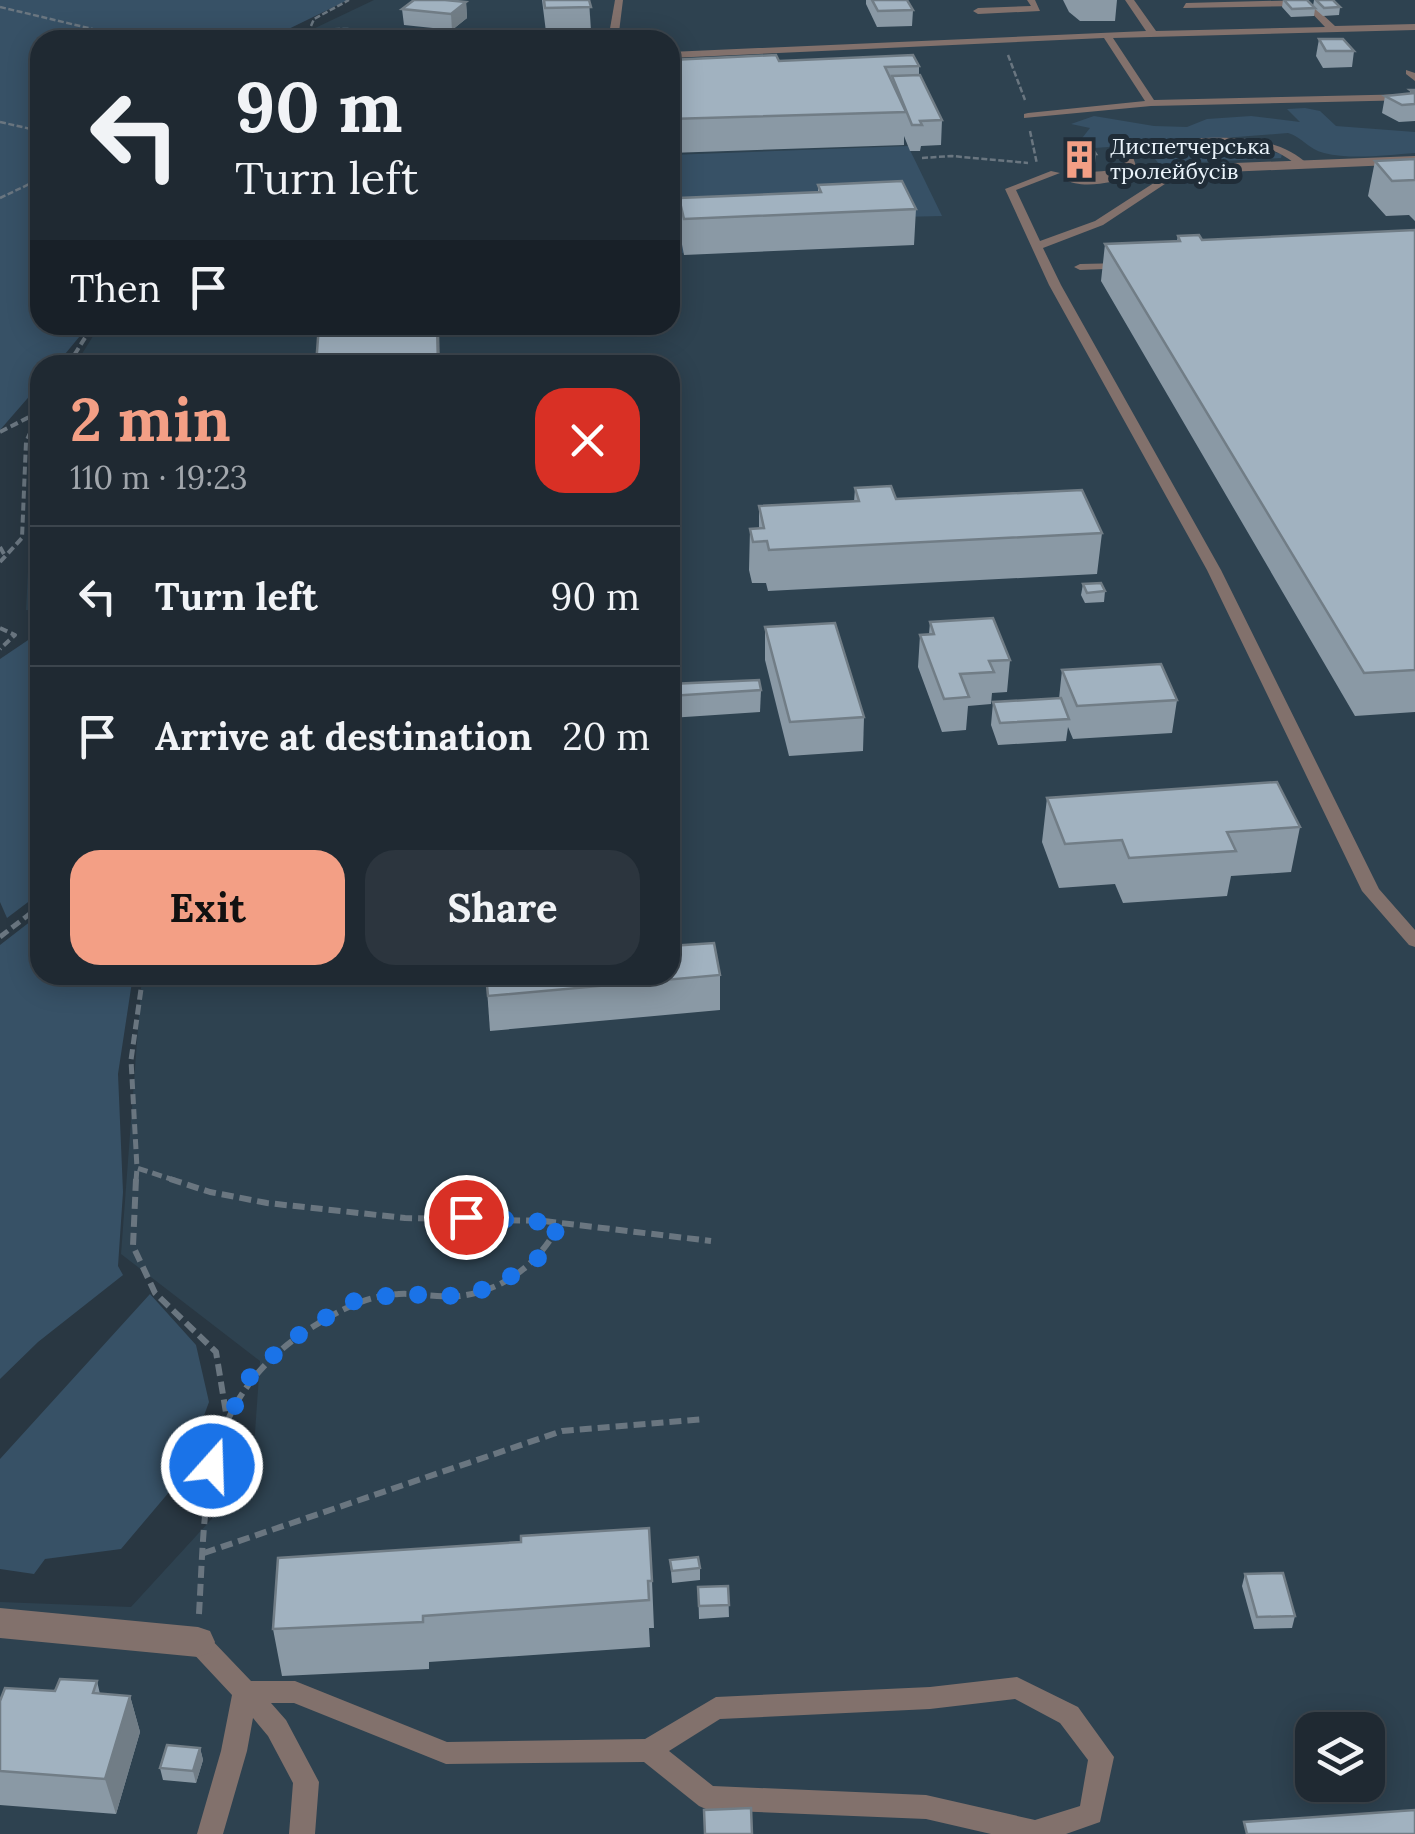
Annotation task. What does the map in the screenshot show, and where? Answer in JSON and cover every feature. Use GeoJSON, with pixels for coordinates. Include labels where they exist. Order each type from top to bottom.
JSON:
{"type":"FeatureCollection","features":[{"type":"Feature","properties":{"kind":"street"},"geometry":{"type":"LineString","coordinates":[[1072,178],[1415,160]]}},
{"type":"Feature","properties":{"kind":"street"},"geometry":{"type":"LineString","coordinates":[[0,1623],[198,1642]]}},
{"type":"Feature","properties":{"kind":"lane"},"geometry":{"type":"LineString","coordinates":[[614,30],[619,0]]}},
{"type":"Feature","properties":{"kind":"lane"},"geometry":{"type":"LineString","coordinates":[[978,11],[1038,9],[1031,0]]}},
{"type":"Feature","properties":{"kind":"lane"},"geometry":{"type":"LineString","coordinates":[[1129,0],[1153,34]]}},
{"type":"Feature","properties":{"kind":"lane"},"geometry":{"type":"LineString","coordinates":[[1186,6],[1306,1],[1332,29]]}},
{"type":"Feature","properties":{"kind":"lane"},"geometry":{"type":"LineString","coordinates":[[680,54],[1000,38],[1415,27]]}},
{"type":"Feature","properties":{"kind":"lane"},"geometry":{"type":"LineString","coordinates":[[1107,35],[1151,104]]}},
{"type":"Feature","properties":{"kind":"lane"},"geometry":{"type":"LineString","coordinates":[[1028,116],[1151,104],[1415,97]]}},
{"type":"Feature","properties":{"kind":"lane"},"geometry":{"type":"LineString","coordinates":[[1133,172],[1127,156],[1140,146],[1266,142],[1289,150],[1304,165]]}},
{"type":"Feature","properties":{"kind":"lane"},"geometry":{"type":"LineString","coordinates":[[1037,246],[1098,223],[1181,170]]}},
{"type":"Feature","properties":{"kind":"lane"},"geometry":{"type":"LineString","coordinates":[[1055,173],[1010,189],[1037,246],[1214,570],[1372,892],[1415,940]]}},
{"type":"Feature","properties":{"kind":"lane"},"geometry":{"type":"LineString","coordinates":[[1080,267],[1139,266]]}},
{"type":"Feature","properties":{"kind":"lane"},"geometry":{"type":"LineString","coordinates":[[198,1642],[278,1728],[306,1782],[302,1834]]}},
{"type":"Feature","properties":{"kind":"lane"},"geometry":{"type":"LineString","coordinates":[[245,1692],[295,1692],[446,1753],[649,1750],[716,1708],[930,1698],[1017,1688],[1069,1716],[1101,1757],[1091,1814],[1035,1832],[926,1807],[708,1798],[649,1750]]}},
{"type":"Feature","properties":{"kind":"lane"},"geometry":{"type":"LineString","coordinates":[[210,1834],[234,1751],[245,1692]]}},
{"type":"Feature","properties":{"kind":"path"},"geometry":{"type":"LineString","coordinates":[[311,26],[314,19],[349,0]]}},
{"type":"Feature","properties":{"kind":"path"},"geometry":{"type":"LineString","coordinates":[[0,7],[97,30]]}},
{"type":"Feature","properties":{"kind":"path"},"geometry":{"type":"LineString","coordinates":[[299,30],[336,25],[376,30]]}},
{"type":"Feature","properties":{"kind":"path"},"geometry":{"type":"LineString","coordinates":[[1000,38],[1024,92],[1036,163]]}},
{"type":"Feature","properties":{"kind":"path"},"geometry":{"type":"LineString","coordinates":[[0,122],[30,129]]}},
{"type":"Feature","properties":{"kind":"path"},"geometry":{"type":"LineString","coordinates":[[922,158],[952,156],[1036,163],[1055,173]]}},
{"type":"Feature","properties":{"kind":"path"},"geometry":{"type":"LineString","coordinates":[[0,198],[30,184]]}},
{"type":"Feature","properties":{"kind":"path"},"geometry":{"type":"LineString","coordinates":[[0,432],[30,416]]}},
{"type":"Feature","properties":{"kind":"path"},"geometry":{"type":"LineString","coordinates":[[0,562],[22,538],[26,442],[30,433]]}},
{"type":"Feature","properties":{"kind":"path"},"geometry":{"type":"LineString","coordinates":[[0,547],[6,556]]}},
{"type":"Feature","properties":{"kind":"path"},"geometry":{"type":"LineString","coordinates":[[0,628],[15,635],[0,649]]}},
{"type":"Feature","properties":{"kind":"path"},"geometry":{"type":"LineString","coordinates":[[0,938],[30,914]]}},
{"type":"Feature","properties":{"kind":"path"},"geometry":{"type":"LineString","coordinates":[[141,985],[131,1060],[138,1168],[133,1246],[155,1293],[216,1352],[228,1422]]}},
{"type":"Feature","properties":{"kind":"path"},"geometry":{"type":"LineString","coordinates":[[138,1168],[210,1192],[268,1203],[406,1218],[496,1216],[711,1241]]}},
{"type":"Feature","properties":{"kind":"path"},"geometry":{"type":"LineString","coordinates":[[198,1642],[206,1492],[218,1440],[249,1378],[288,1342],[350,1302],[398,1294],[460,1296],[498,1285],[544,1254],[560,1223]]}},
{"type":"Feature","properties":{"kind":"path"},"geometry":{"type":"LineString","coordinates":[[203,1554],[562,1431],[705,1419]]}},
{"type":"Feature","properties":{"kind":"shaded area"},"geometry":{"type":"Polygon","coordinates":[[[0,0],[348,0],[286,30],[30,30],[30,335],[81,335],[64,355],[30,355],[30,396],[0,430],[0,0]]]}},
{"type":"Feature","properties":{"kind":"shaded area"},"geometry":{"type":"Polygon","coordinates":[[[374,0],[1415,0],[1415,1834],[0,1834],[0,1602],[131,1607],[252,1475],[260,1361],[121,1254],[141,985],[680,985],[680,355],[81,355],[94,335],[680,335],[680,30],[311,30],[374,0]]]}},
{"type":"Feature","properties":{"kind":"shaded area"},"geometry":{"type":"Polygon","coordinates":[[[1287,109],[1320,111],[1336,126],[1415,132],[1415,153],[1335,155],[1318,151],[1288,133],[1095,148],[1079,142],[1090,128],[1071,124],[1094,116],[1187,127],[1207,119],[1251,116],[1300,122],[1287,109]]]}},
{"type":"Feature","properties":{"kind":"shaded area"},"geometry":{"type":"Polygon","coordinates":[[[908,146],[942,216],[900,217],[680,253],[680,155],[908,146]]]}},
{"type":"Feature","properties":{"kind":"shaded area"},"geometry":{"type":"Polygon","coordinates":[[[1243,146],[1282,154],[1281,158],[1159,164],[1152,155],[1189,148],[1243,146]]]}},
{"type":"Feature","properties":{"kind":"shaded area"},"geometry":{"type":"Polygon","coordinates":[[[30,531],[30,610],[26,610],[30,531]]]}},
{"type":"Feature","properties":{"kind":"shaded area"},"geometry":{"type":"Polygon","coordinates":[[[30,639],[30,901],[7,918],[0,902],[0,659],[30,639]]]}},
{"type":"Feature","properties":{"kind":"shaded area"},"geometry":{"type":"Polygon","coordinates":[[[30,922],[30,985],[131,985],[118,1074],[123,1192],[118,1266],[123,1275],[38,1342],[0,1379],[0,945],[30,922]]]}},
{"type":"Feature","properties":{"kind":"shaded area"},"geometry":{"type":"Polygon","coordinates":[[[150,1294],[196,1345],[209,1402],[181,1478],[121,1549],[45,1559],[34,1574],[0,1569],[0,1459],[150,1294]]]}},
{"type":"Feature","properties":{"kind":"building"},"geometry":{"type":"Polygon","coordinates":[[[414,0],[466,2],[451,14],[402,9],[414,0]]]}},
{"type":"Feature","properties":{"kind":"building"},"geometry":{"type":"Polygon","coordinates":[[[544,0],[589,0],[591,7],[545,8],[544,0]]]}},
{"type":"Feature","properties":{"kind":"building"},"geometry":{"type":"Polygon","coordinates":[[[872,0],[907,0],[913,10],[878,11],[872,0]]]}},
{"type":"Feature","properties":{"kind":"building"},"geometry":{"type":"Polygon","coordinates":[[[1284,0],[1307,0],[1315,8],[1292,9],[1284,0]]]}},
{"type":"Feature","properties":{"kind":"building"},"geometry":{"type":"Polygon","coordinates":[[[1316,0],[1333,0],[1340,7],[1324,8],[1316,0]]]}},
{"type":"Feature","properties":{"kind":"building"},"geometry":{"type":"Polygon","coordinates":[[[1319,39],[1343,39],[1354,51],[1326,51],[1319,39]]]}},
{"type":"Feature","properties":{"kind":"building"},"geometry":{"type":"Polygon","coordinates":[[[776,55],[779,61],[913,55],[919,66],[885,67],[906,112],[680,119],[680,60],[776,55]]]}},
{"type":"Feature","properties":{"kind":"building"},"geometry":{"type":"Polygon","coordinates":[[[920,75],[942,120],[912,125],[892,76],[920,75]]]}},
{"type":"Feature","properties":{"kind":"building"},"geometry":{"type":"Polygon","coordinates":[[[1410,90],[1415,90],[1415,104],[1402,105],[1385,96],[1414,93],[1410,90]]]}},
{"type":"Feature","properties":{"kind":"building"},"geometry":{"type":"Polygon","coordinates":[[[1090,145],[1096,154],[1072,155],[1066,146],[1090,145]]]}},
{"type":"Feature","properties":{"kind":"building"},"geometry":{"type":"Polygon","coordinates":[[[1415,159],[1415,180],[1392,181],[1375,161],[1415,159]]]}},
{"type":"Feature","properties":{"kind":"building"},"geometry":{"type":"Polygon","coordinates":[[[902,181],[916,209],[684,219],[680,202],[680,198],[821,192],[818,185],[902,181]]]}},
{"type":"Feature","properties":{"kind":"building"},"geometry":{"type":"Polygon","coordinates":[[[1415,230],[1415,670],[1364,673],[1105,244],[1180,241],[1178,236],[1199,235],[1202,240],[1415,230]]]}},
{"type":"Feature","properties":{"kind":"building"},"geometry":{"type":"Polygon","coordinates":[[[318,335],[437,335],[438,355],[317,355],[318,335]]]}},
{"type":"Feature","properties":{"kind":"building"},"geometry":{"type":"Polygon","coordinates":[[[891,486],[896,499],[1082,490],[1102,533],[769,550],[767,541],[753,542],[750,529],[764,528],[759,506],[859,501],[855,488],[891,486]]]}},
{"type":"Feature","properties":{"kind":"building"},"geometry":{"type":"Polygon","coordinates":[[[1101,583],[1105,591],[1087,593],[1083,584],[1101,583]]]}},
{"type":"Feature","properties":{"kind":"building"},"geometry":{"type":"Polygon","coordinates":[[[993,618],[1010,660],[989,661],[994,672],[960,674],[969,697],[944,699],[920,635],[934,634],[930,622],[993,618]]]}},
{"type":"Feature","properties":{"kind":"building"},"geometry":{"type":"Polygon","coordinates":[[[835,623],[864,717],[790,722],[765,627],[835,623]]]}},
{"type":"Feature","properties":{"kind":"building"},"geometry":{"type":"Polygon","coordinates":[[[1161,664],[1177,700],[1077,706],[1062,670],[1161,664]]]}},
{"type":"Feature","properties":{"kind":"building"},"geometry":{"type":"Polygon","coordinates":[[[759,680],[761,690],[680,695],[680,684],[759,680]]]}},
{"type":"Feature","properties":{"kind":"building"},"geometry":{"type":"Polygon","coordinates":[[[1061,698],[1069,719],[1000,723],[993,702],[1061,698]]]}},
{"type":"Feature","properties":{"kind":"building"},"geometry":{"type":"Polygon","coordinates":[[[1277,782],[1300,827],[1227,832],[1236,851],[1129,858],[1122,840],[1065,844],[1047,798],[1277,782]]]}},
{"type":"Feature","properties":{"kind":"building"},"geometry":{"type":"Polygon","coordinates":[[[714,943],[720,975],[680,979],[680,945],[714,943]]]}},
{"type":"Feature","properties":{"kind":"building"},"geometry":{"type":"Polygon","coordinates":[[[487,985],[610,985],[488,996],[487,985]]]}},
{"type":"Feature","properties":{"kind":"building"},"geometry":{"type":"Polygon","coordinates":[[[649,1528],[649,1600],[423,1616],[423,1622],[273,1629],[278,1558],[521,1542],[521,1536],[649,1528]]]}},
{"type":"Feature","properties":{"kind":"building"},"geometry":{"type":"Polygon","coordinates":[[[698,1557],[700,1568],[672,1571],[670,1560],[698,1557]]]}},
{"type":"Feature","properties":{"kind":"building"},"geometry":{"type":"Polygon","coordinates":[[[1283,1573],[1295,1616],[1257,1617],[1245,1574],[1283,1573]]]}},
{"type":"Feature","properties":{"kind":"building"},"geometry":{"type":"Polygon","coordinates":[[[728,1586],[729,1605],[699,1606],[698,1587],[728,1586]]]}},
{"type":"Feature","properties":{"kind":"building"},"geometry":{"type":"Polygon","coordinates":[[[60,1679],[97,1681],[93,1693],[130,1696],[105,1779],[0,1771],[0,1701],[5,1688],[55,1691],[60,1679]]]}},
{"type":"Feature","properties":{"kind":"building"},"geometry":{"type":"Polygon","coordinates":[[[167,1745],[200,1748],[193,1771],[160,1768],[167,1745]]]}},
{"type":"Feature","properties":{"kind":"building"},"geometry":{"type":"Polygon","coordinates":[[[751,1808],[752,1834],[705,1834],[704,1810],[751,1808]]]}},
{"type":"Feature","properties":{"kind":"building"},"geometry":{"type":"Polygon","coordinates":[[[1415,1810],[1415,1834],[1247,1834],[1244,1822],[1415,1810]]]}},
{"type":"Feature","properties":{"kind":"place","name":"Диспетчерська тролейбусів"},"geometry":{"type":"Point","coordinates":[1080,159]}},
{"type":"Feature","properties":{"kind":"route"},"geometry":{"type":"LineString","coordinates":[[212,1466],[218,1440],[249,1378],[288,1342],[350,1302],[398,1294],[460,1296],[498,1285],[544,1254],[560,1223],[466,1217]]}}]}
